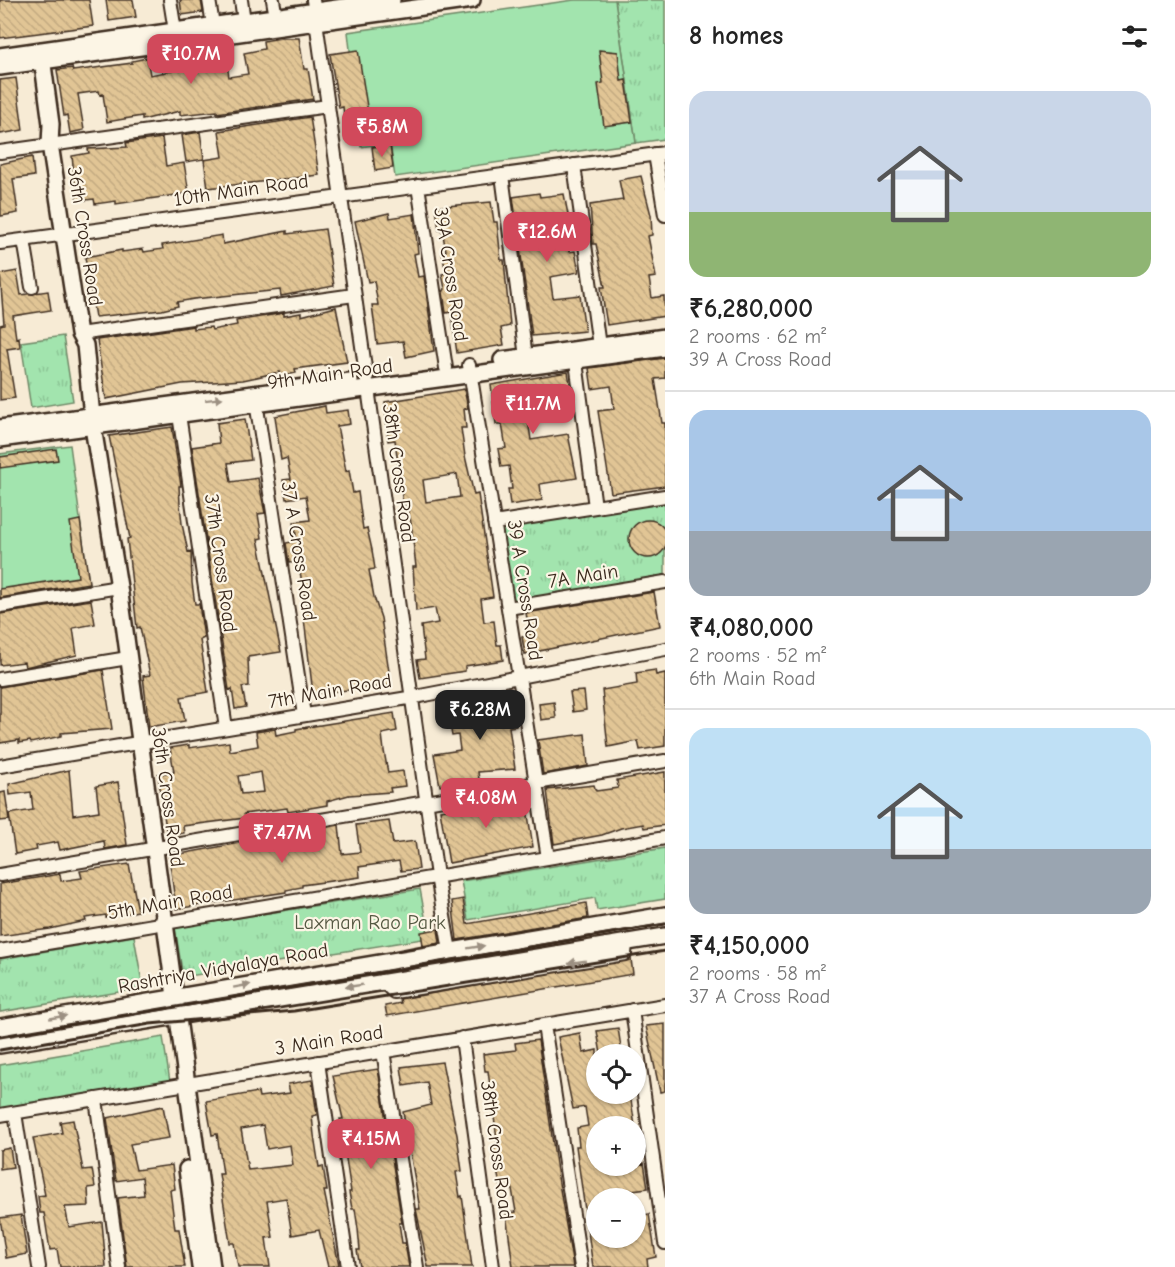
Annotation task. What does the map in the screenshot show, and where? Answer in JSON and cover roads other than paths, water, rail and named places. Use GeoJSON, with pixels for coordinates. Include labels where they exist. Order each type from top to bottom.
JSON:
{"type":"FeatureCollection","features":[{"type":"Feature","properties":{"kind":"main road"},"geometry":{"type":"LineString","coordinates":[[0,67],[37,57],[175,31],[392,0]]}},
{"type":"Feature","properties":{"kind":"main road"},"geometry":{"type":"LineString","coordinates":[[0,56],[37,57],[315,11],[472,0]]}},
{"type":"Feature","properties":{"kind":"main road","name":"36th Cross Road"},"geometry":{"type":"LineString","coordinates":[[37,57],[43,124],[50,144],[79,334],[85,345],[90,421],[171,1016],[212,1267]]}},
{"type":"Feature","properties":{"kind":"main road","name":"9th Main Road"},"geometry":{"type":"LineString","coordinates":[[0,428],[90,421],[256,400],[575,355],[599,346],[665,337]]}},
{"type":"Feature","properties":{"kind":"main road","name":"9th Main Road"},"geometry":{"type":"LineString","coordinates":[[367,384],[446,368],[470,370],[525,357],[665,348]]}},
{"type":"Feature","properties":{"kind":"main road","name":"9th Main Road"},"geometry":{"type":"LineString","coordinates":[[0,439],[90,421]]}},
{"type":"Feature","properties":{"kind":"main road","name":"Rashtriya Vidyalaya Road"},"geometry":{"type":"LineString","coordinates":[[0,1027],[665,915]]}},
{"type":"Feature","properties":{"kind":"main road","name":"Rashtriya Vidyalaya Road"},"geometry":{"type":"LineString","coordinates":[[0,1045],[665,936]]}},
{"type":"Feature","properties":{"kind":"main road","name":"36th Cross Road"},"geometry":{"type":"LineString","coordinates":[[181,1084],[200,1267]]}},
{"type":"Feature","properties":{"kind":"street"},"geometry":{"type":"LineString","coordinates":[[171,0],[175,31]]}},
{"type":"Feature","properties":{"kind":"street"},"geometry":{"type":"LineString","coordinates":[[209,0],[213,26]]}},
{"type":"Feature","properties":{"kind":"street"},"geometry":{"type":"LineString","coordinates":[[242,0],[244,21]]}},
{"type":"Feature","properties":{"kind":"street"},"geometry":{"type":"LineString","coordinates":[[273,0],[276,17]]}},
{"type":"Feature","properties":{"kind":"street","name":"38th Cross Road"},"geometry":{"type":"LineString","coordinates":[[315,11],[437,876],[450,951]]}},
{"type":"Feature","properties":{"kind":"street"},"geometry":{"type":"LineString","coordinates":[[0,152],[328,105]]}},
{"type":"Feature","properties":{"kind":"street"},"geometry":{"type":"LineString","coordinates":[[660,153],[665,215]]}},
{"type":"Feature","properties":{"kind":"street","name":"10th Main Road"},"geometry":{"type":"LineString","coordinates":[[0,243],[660,153]]}},
{"type":"Feature","properties":{"kind":"street"},"geometry":{"type":"LineString","coordinates":[[574,165],[599,346]]}},
{"type":"Feature","properties":{"kind":"street"},"geometry":{"type":"LineString","coordinates":[[502,175],[525,357]]}},
{"type":"Feature","properties":{"kind":"street","name":"39A Cross Road"},"geometry":{"type":"LineString","coordinates":[[418,186],[446,368]]}},
{"type":"Feature","properties":{"kind":"street"},"geometry":{"type":"LineString","coordinates":[[24,240],[32,287]]}},
{"type":"Feature","properties":{"kind":"street"},"geometry":{"type":"LineString","coordinates":[[79,334],[354,295]]}},
{"type":"Feature","properties":{"kind":"street"},"geometry":{"type":"LineString","coordinates":[[575,355],[595,507]]}},
{"type":"Feature","properties":{"kind":"street","name":"39 A Cross Road"},"geometry":{"type":"LineString","coordinates":[[470,370],[548,858]]}},
{"type":"Feature","properties":{"kind":"street","name":"37 A Cross Road"},"geometry":{"type":"LineString","coordinates":[[256,400],[304,715]]}},
{"type":"Feature","properties":{"kind":"street","name":"37th Cross Road"},"geometry":{"type":"LineString","coordinates":[[178,410],[226,728]]}},
{"type":"Feature","properties":{"kind":"street"},"geometry":{"type":"LineString","coordinates":[[494,523],[665,496]]}},
{"type":"Feature","properties":{"kind":"street","name":"7A Main"},"geometry":{"type":"LineString","coordinates":[[508,608],[665,582]]}},
{"type":"Feature","properties":{"kind":"street"},"geometry":{"type":"LineString","coordinates":[[0,606],[114,588]]}},
{"type":"Feature","properties":{"kind":"street","name":"7th Main Road"},"geometry":{"type":"LineString","coordinates":[[0,766],[412,697],[518,675],[665,649]]}},
{"type":"Feature","properties":{"kind":"street"},"geometry":{"type":"LineString","coordinates":[[0,679],[124,659]]}},
{"type":"Feature","properties":{"kind":"street"},"geometry":{"type":"LineString","coordinates":[[0,875],[665,761]]}},
{"type":"Feature","properties":{"kind":"street","name":"5th Main Road"},"geometry":{"type":"LineString","coordinates":[[0,951],[665,838]]}},
{"type":"Feature","properties":{"kind":"street","name":"3 Main Road"},"geometry":{"type":"LineString","coordinates":[[0,1115],[665,1005]]}},
{"type":"Feature","properties":{"kind":"street"},"geometry":{"type":"LineString","coordinates":[[632,1010],[665,1243]]}},
{"type":"Feature","properties":{"kind":"street"},"geometry":{"type":"LineString","coordinates":[[544,1025],[581,1267]]}},
{"type":"Feature","properties":{"kind":"street","name":"38th Cross Road"},"geometry":{"type":"LineString","coordinates":[[462,1038],[493,1267]]}},
{"type":"Feature","properties":{"kind":"street"},"geometry":{"type":"LineString","coordinates":[[383,1051],[417,1267]]}},
{"type":"Feature","properties":{"kind":"street"},"geometry":{"type":"LineString","coordinates":[[318,1062],[348,1267]]}},
{"type":"Feature","properties":{"kind":"street"},"geometry":{"type":"LineString","coordinates":[[96,1100],[119,1267]]}},
{"type":"Feature","properties":{"kind":"street"},"geometry":{"type":"LineString","coordinates":[[15,1113],[39,1267]]}},
{"type":"Feature","properties":{"kind":"railway"},"geometry":{"type":"LineString","coordinates":[[0,1037],[665,924]]}},
{"type":"Feature","properties":{"kind":"railway"},"geometry":{"type":"LineString","coordinates":[[0,1050],[150,1024],[294,1011],[665,951]]}},
{"type":"Feature","properties":{"kind":"park label","name":"Laxman Rao Park"},"geometry":{"type":"Point","coordinates":[370,922]}}]}
